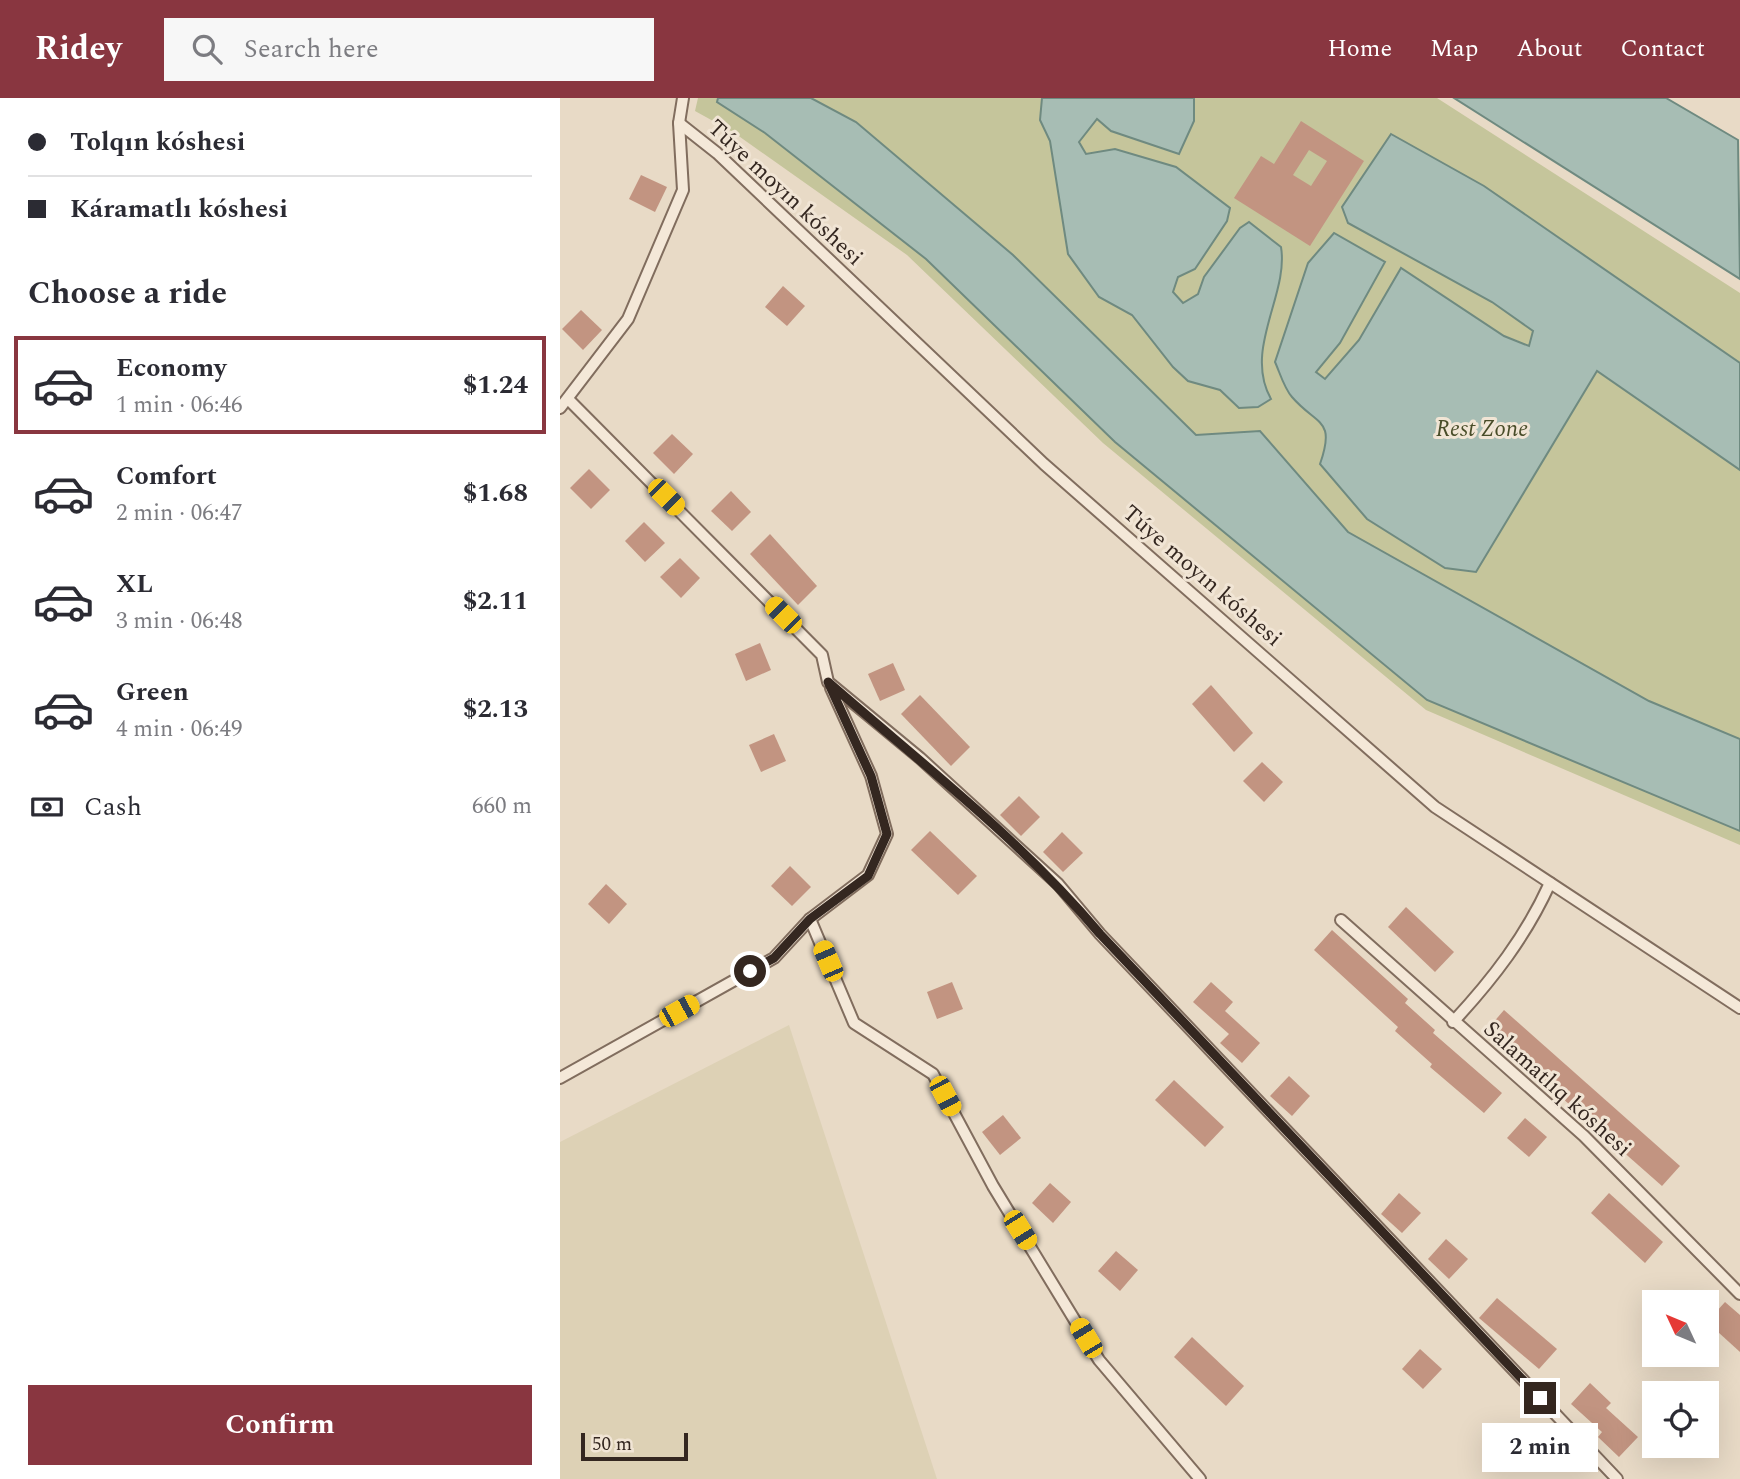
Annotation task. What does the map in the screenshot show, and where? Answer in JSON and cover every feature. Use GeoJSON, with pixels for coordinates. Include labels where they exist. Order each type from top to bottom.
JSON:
{"type":"FeatureCollection","features":[{"type":"Feature","properties":{"kind":"street"},"geometry":{"type":"LineString","coordinates":[[560,408],[628,319],[683,190],[679,123],[682,98]]}},
{"type":"Feature","properties":{"kind":"street","name":"Túye moyın kóshesi"},"geometry":{"type":"LineString","coordinates":[[679,123],[717,153],[1044,464],[1435,807],[1740,1008]]}},
{"type":"Feature","properties":{"kind":"street"},"geometry":{"type":"LineString","coordinates":[[560,1078],[774,958],[810,919],[868,876],[887,834],[871,776],[828,682],[822,654],[568,399]]}},
{"type":"Feature","properties":{"kind":"street"},"geometry":{"type":"LineString","coordinates":[[828,682],[920,758],[1058,884],[1119,955],[1617,1479]]}},
{"type":"Feature","properties":{"kind":"street"},"geometry":{"type":"LineString","coordinates":[[1453,1022],[1492,980],[1534,918],[1550,883]]}},
{"type":"Feature","properties":{"kind":"street"},"geometry":{"type":"LineString","coordinates":[[810,919],[854,1023],[933,1074],[993,1186],[1099,1360],[1200,1479]]}},
{"type":"Feature","properties":{"kind":"street","name":"Salamatlıq kóshesi"},"geometry":{"type":"LineString","coordinates":[[1341,920],[1584,1136],[1740,1294]]}},
{"type":"Feature","properties":{"kind":"shaded area"},"geometry":{"type":"Polygon","coordinates":[[[718,98],[811,98],[856,122],[1013,255],[1196,435],[1260,431],[1348,532],[1649,701],[1740,739],[1740,831],[1427,700],[1115,442],[926,259],[765,133],[717,102],[718,98]]]}},
{"type":"Feature","properties":{"kind":"shaded area"},"geometry":{"type":"Polygon","coordinates":[[[1042,98],[1194,98],[1194,121],[1179,154],[1111,131],[1097,119],[1079,142],[1086,154],[1115,149],[1176,167],[1230,208],[1227,221],[1195,269],[1178,277],[1173,292],[1183,303],[1198,294],[1204,277],[1240,228],[1249,222],[1281,247],[1279,284],[1264,342],[1262,361],[1264,380],[1271,399],[1258,407],[1239,408],[1220,390],[1188,381],[1173,367],[1132,315],[1099,297],[1068,254],[1050,141],[1040,120],[1042,98]]]}},
{"type":"Feature","properties":{"kind":"shaded area"},"geometry":{"type":"Polygon","coordinates":[[[1454,98],[1666,98],[1738,140],[1740,279],[1454,98]]]}},
{"type":"Feature","properties":{"kind":"shaded area"},"geometry":{"type":"Polygon","coordinates":[[[1391,134],[1484,186],[1740,363],[1740,470],[1597,371],[1476,572],[1445,568],[1367,519],[1320,464],[1326,438],[1325,430],[1289,393],[1275,362],[1308,263],[1334,233],[1385,262],[1340,343],[1316,372],[1325,379],[1359,340],[1401,268],[1504,336],[1529,346],[1533,331],[1492,302],[1348,223],[1342,207],[1391,134]]]}},
{"type":"Feature","properties":{"kind":"shaded area"},"geometry":{"type":"Polygon","coordinates":[[[789,1025],[937,1479],[560,1479],[560,1142],[789,1025]]]}},
{"type":"Feature","properties":{"kind":"green space","name":"Rest Zone"},"geometry":{"type":"Polygon","coordinates":[[[698,98],[1437,98],[1740,293],[1740,845],[1426,710],[1103,443],[907,255],[733,132],[695,111],[698,98]]]}},
{"type":"Feature","properties":{"kind":"building"},"geometry":{"type":"Polygon","coordinates":[[[1301,121],[1364,161],[1310,246],[1234,198],[1261,156],[1274,164],[1301,121]],[[1309,150],[1293,175],[1311,186],[1327,161],[1309,150]]]}},
{"type":"Feature","properties":{"kind":"building"},"geometry":{"type":"Polygon","coordinates":[[[641,175],[667,187],[655,212],[629,199],[641,175]]]}},
{"type":"Feature","properties":{"kind":"building"},"geometry":{"type":"Polygon","coordinates":[[[783,286],[805,306],[787,326],[765,307],[783,286]]]}},
{"type":"Feature","properties":{"kind":"building"},"geometry":{"type":"Polygon","coordinates":[[[581,310],[602,330],[583,350],[562,329],[581,310]]]}},
{"type":"Feature","properties":{"kind":"building"},"geometry":{"type":"Polygon","coordinates":[[[672,434],[693,454],[674,474],[653,453],[672,434]]]}},
{"type":"Feature","properties":{"kind":"building"},"geometry":{"type":"Polygon","coordinates":[[[589,469],[610,490],[591,509],[570,488],[589,469]]]}},
{"type":"Feature","properties":{"kind":"building"},"geometry":{"type":"Polygon","coordinates":[[[731,491],[751,512],[732,531],[711,511],[731,491]]]}},
{"type":"Feature","properties":{"kind":"building"},"geometry":{"type":"Polygon","coordinates":[[[644,522],[665,543],[645,562],[625,541],[644,522]]]}},
{"type":"Feature","properties":{"kind":"building"},"geometry":{"type":"Polygon","coordinates":[[[770,534],[817,586],[798,605],[750,554],[770,534]]]}},
{"type":"Feature","properties":{"kind":"building"},"geometry":{"type":"Polygon","coordinates":[[[680,558],[700,578],[681,598],[660,577],[680,558]]]}},
{"type":"Feature","properties":{"kind":"building"},"geometry":{"type":"Polygon","coordinates":[[[760,643],[771,670],[746,681],[735,654],[760,643]]]}},
{"type":"Feature","properties":{"kind":"building"},"geometry":{"type":"Polygon","coordinates":[[[893,663],[905,690],[880,701],[868,674],[893,663]]]}},
{"type":"Feature","properties":{"kind":"building"},"geometry":{"type":"Polygon","coordinates":[[[1211,685],[1253,733],[1234,752],[1192,704],[1211,685]]]}},
{"type":"Feature","properties":{"kind":"building"},"geometry":{"type":"Polygon","coordinates":[[[920,695],[970,747],[951,766],[901,714],[920,695]]]}},
{"type":"Feature","properties":{"kind":"building"},"geometry":{"type":"Polygon","coordinates":[[[774,734],[786,761],[761,772],[749,745],[774,734]]]}},
{"type":"Feature","properties":{"kind":"building"},"geometry":{"type":"Polygon","coordinates":[[[1262,762],[1283,782],[1264,802],[1243,781],[1262,762]]]}},
{"type":"Feature","properties":{"kind":"building"},"geometry":{"type":"Polygon","coordinates":[[[1019,796],[1040,817],[1021,836],[1000,815],[1019,796]]]}},
{"type":"Feature","properties":{"kind":"building"},"geometry":{"type":"Polygon","coordinates":[[[930,831],[977,876],[958,895],[911,850],[930,831]]]}},
{"type":"Feature","properties":{"kind":"building"},"geometry":{"type":"Polygon","coordinates":[[[1062,832],[1083,853],[1063,872],[1043,852],[1062,832]]]}},
{"type":"Feature","properties":{"kind":"building"},"geometry":{"type":"Polygon","coordinates":[[[790,866],[811,887],[792,906],[771,886],[790,866]]]}},
{"type":"Feature","properties":{"kind":"building"},"geometry":{"type":"Polygon","coordinates":[[[606,884],[627,904],[609,924],[588,904],[606,884]]]}},
{"type":"Feature","properties":{"kind":"building"},"geometry":{"type":"Polygon","coordinates":[[[1406,907],[1454,952],[1435,972],[1388,927],[1406,907]]]}},
{"type":"Feature","properties":{"kind":"building"},"geometry":{"type":"Polygon","coordinates":[[[1332,930],[1408,999],[1405,1003],[1435,1030],[1433,1033],[1502,1093],[1484,1113],[1430,1067],[1432,1064],[1395,1031],[1398,1027],[1314,950],[1332,930]]]}},
{"type":"Feature","properties":{"kind":"building"},"geometry":{"type":"Polygon","coordinates":[[[952,982],[963,1009],[937,1019],[927,992],[952,982]]]}},
{"type":"Feature","properties":{"kind":"building"},"geometry":{"type":"Polygon","coordinates":[[[1211,982],[1233,1002],[1225,1011],[1260,1043],[1242,1063],[1220,1043],[1229,1034],[1193,1002],[1211,982]]]}},
{"type":"Feature","properties":{"kind":"building"},"geometry":{"type":"Polygon","coordinates":[[[1504,1010],[1680,1166],[1662,1186],[1486,1031],[1504,1010]]]}},
{"type":"Feature","properties":{"kind":"building"},"geometry":{"type":"Polygon","coordinates":[[[1289,1076],[1310,1096],[1292,1116],[1270,1096],[1289,1076]]]}},
{"type":"Feature","properties":{"kind":"building"},"geometry":{"type":"Polygon","coordinates":[[[1174,1080],[1224,1127],[1205,1147],[1155,1100],[1174,1080]]]}},
{"type":"Feature","properties":{"kind":"building"},"geometry":{"type":"Polygon","coordinates":[[[1003,1115],[1021,1138],[1000,1155],[982,1132],[1003,1115]]]}},
{"type":"Feature","properties":{"kind":"building"},"geometry":{"type":"Polygon","coordinates":[[[1525,1118],[1547,1137],[1529,1157],[1507,1138],[1525,1118]]]}},
{"type":"Feature","properties":{"kind":"building"},"geometry":{"type":"Polygon","coordinates":[[[1050,1183],[1071,1202],[1053,1223],[1032,1203],[1050,1183]]]}},
{"type":"Feature","properties":{"kind":"building"},"geometry":{"type":"Polygon","coordinates":[[[1399,1193],[1421,1213],[1402,1233],[1381,1214],[1399,1193]]]}},
{"type":"Feature","properties":{"kind":"building"},"geometry":{"type":"Polygon","coordinates":[[[1609,1193],[1663,1242],[1645,1263],[1591,1213],[1609,1193]]]}},
{"type":"Feature","properties":{"kind":"building"},"geometry":{"type":"Polygon","coordinates":[[[1446,1239],[1468,1259],[1449,1279],[1428,1259],[1446,1239]]]}},
{"type":"Feature","properties":{"kind":"building"},"geometry":{"type":"Polygon","coordinates":[[[1116,1251],[1138,1270],[1120,1291],[1098,1271],[1116,1251]]]}},
{"type":"Feature","properties":{"kind":"building"},"geometry":{"type":"Polygon","coordinates":[[[1497,1298],[1557,1349],[1539,1369],[1479,1318],[1497,1298]]]}},
{"type":"Feature","properties":{"kind":"building"},"geometry":{"type":"Polygon","coordinates":[[[1725,1302],[1740,1315],[1740,1352],[1719,1333],[1719,1309],[1725,1302]]]}},
{"type":"Feature","properties":{"kind":"building"},"geometry":{"type":"Polygon","coordinates":[[[1192,1337],[1244,1386],[1226,1406],[1174,1357],[1192,1337]]]}},
{"type":"Feature","properties":{"kind":"building"},"geometry":{"type":"Polygon","coordinates":[[[1420,1349],[1442,1369],[1423,1389],[1402,1369],[1420,1349]]]}},
{"type":"Feature","properties":{"kind":"building"},"geometry":{"type":"Polygon","coordinates":[[[1590,1383],[1611,1403],[1606,1408],[1638,1437],[1619,1457],[1598,1437],[1602,1432],[1571,1404],[1590,1383]]]}},
{"type":"Feature","properties":{"kind":"route"},"geometry":{"type":"LineString","coordinates":[[750,971],[774,958],[810,919],[868,876],[887,834],[871,776],[828,682],[879,727],[920,758],[1058,884],[1100,934],[1540,1398]]}}]}
